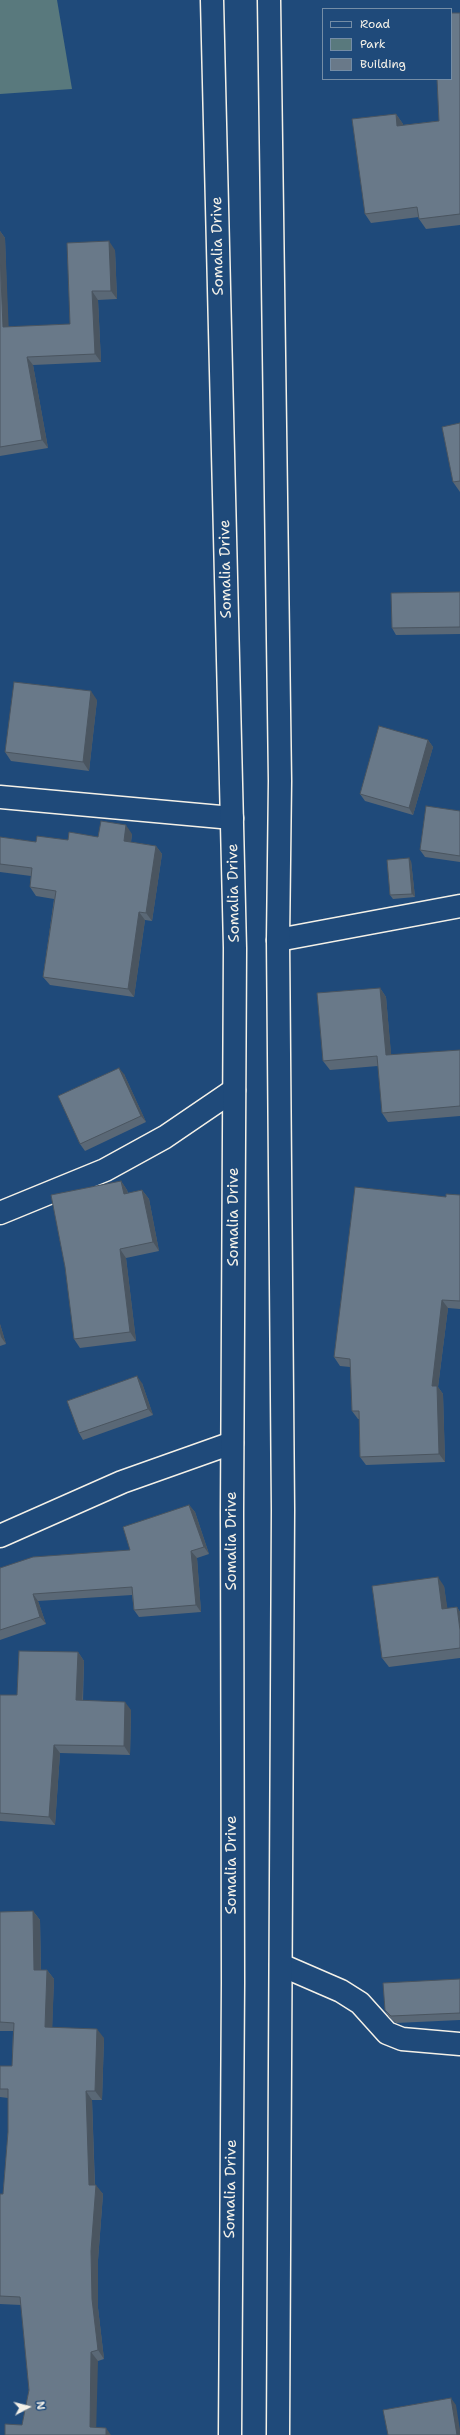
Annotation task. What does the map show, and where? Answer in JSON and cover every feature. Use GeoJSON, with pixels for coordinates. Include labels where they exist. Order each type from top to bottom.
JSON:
{"type":"FeatureCollection","features":[{"type":"Feature","properties":{"kind":"main road","name":"Somalia Drive"},"geometry":{"type":"LineString","coordinates":[[212,0],[235,948],[232,1443],[233,1983],[230,2435]]}},
{"type":"Feature","properties":{"kind":"main road"},"geometry":{"type":"LineString","coordinates":[[269,0],[280,781],[278,940],[283,1502],[278,2435]]}},
{"type":"Feature","properties":{"kind":"main road"},"geometry":{"type":"LineString","coordinates":[[0,797],[232,818]]}},
{"type":"Feature","properties":{"kind":"main road"},"geometry":{"type":"LineString","coordinates":[[278,940],[460,906]]}},
{"type":"Feature","properties":{"kind":"main road"},"geometry":{"type":"LineString","coordinates":[[0,1213],[105,1170],[165,1137],[234,1090]]}},
{"type":"Feature","properties":{"kind":"main road"},"geometry":{"type":"LineString","coordinates":[[0,1536],[122,1482],[232,1443]]}},
{"type":"Feature","properties":{"kind":"main road"},"geometry":{"type":"LineString","coordinates":[[281,1965],[341,1991],[360,2004],[387,2033],[402,2039],[460,2044]]}},
{"type":"Feature","properties":{"kind":"green space"},"geometry":{"type":"Polygon","coordinates":[[[0,0],[57,0],[72,89],[0,94],[0,0]]]}},
{"type":"Feature","properties":{"kind":"building"},"geometry":{"type":"Polygon","coordinates":[[[452,13],[460,13],[460,214],[419,219],[417,207],[365,214],[352,119],[396,114],[397,126],[439,121],[437,80],[452,80],[452,13]]]}},
{"type":"Feature","properties":{"kind":"building"},"geometry":{"type":"Polygon","coordinates":[[[109,241],[111,291],[92,291],[95,354],[27,357],[42,440],[0,447],[0,253],[3,327],[70,324],[67,243],[109,241]]]}},
{"type":"Feature","properties":{"kind":"building"},"geometry":{"type":"Polygon","coordinates":[[[460,423],[460,481],[453,482],[442,427],[460,423]]]}},
{"type":"Feature","properties":{"kind":"building"},"geometry":{"type":"Polygon","coordinates":[[[460,592],[460,627],[392,628],[391,593],[460,592]]]}},
{"type":"Feature","properties":{"kind":"building"},"geometry":{"type":"Polygon","coordinates":[[[14,682],[91,691],[83,762],[5,752],[14,682]]]}},
{"type":"Feature","properties":{"kind":"building"},"geometry":{"type":"Polygon","coordinates":[[[379,726],[428,740],[409,808],[360,794],[379,726]]]}},
{"type":"Feature","properties":{"kind":"building"},"geometry":{"type":"Polygon","coordinates":[[[426,806],[460,811],[460,856],[420,850],[426,806]]]}},
{"type":"Feature","properties":{"kind":"building"},"geometry":{"type":"Polygon","coordinates":[[[101,821],[126,825],[124,841],[156,846],[146,913],[139,912],[128,989],[43,977],[56,891],[30,887],[32,868],[0,864],[0,837],[36,842],[37,836],[68,840],[69,832],[98,837],[101,821]]]}},
{"type":"Feature","properties":{"kind":"building"},"geometry":{"type":"Polygon","coordinates":[[[409,858],[412,894],[390,895],[387,860],[409,858]]]}},
{"type":"Feature","properties":{"kind":"building"},"geometry":{"type":"Polygon","coordinates":[[[380,988],[386,1055],[460,1050],[460,1106],[382,1113],[377,1056],[323,1061],[317,993],[380,988]]]}},
{"type":"Feature","properties":{"kind":"building"},"geometry":{"type":"Polygon","coordinates":[[[119,1068],[141,1116],[80,1144],[58,1096],[119,1068]]]}},
{"type":"Feature","properties":{"kind":"building"},"geometry":{"type":"Polygon","coordinates":[[[121,1181],[124,1194],[142,1190],[153,1242],[120,1249],[130,1332],[74,1339],[65,1267],[51,1195],[121,1181]]]}},
{"type":"Feature","properties":{"kind":"building"},"geometry":{"type":"Polygon","coordinates":[[[355,1187],[446,1197],[446,1194],[460,1195],[460,1301],[442,1300],[432,1386],[437,1386],[439,1454],[360,1457],[359,1411],[352,1411],[350,1359],[334,1357],[355,1187]]]}},
{"type":"Feature","properties":{"kind":"building"},"geometry":{"type":"Polygon","coordinates":[[[137,1376],[148,1409],[79,1433],[67,1401],[137,1376]]]}},
{"type":"Feature","properties":{"kind":"building"},"geometry":{"type":"Polygon","coordinates":[[[189,1505],[204,1547],[191,1551],[196,1605],[134,1610],[132,1587],[33,1594],[40,1617],[0,1630],[0,1568],[33,1557],[130,1550],[123,1527],[189,1505]]]}},
{"type":"Feature","properties":{"kind":"building"},"geometry":{"type":"Polygon","coordinates":[[[438,1577],[442,1609],[457,1607],[460,1630],[460,1648],[382,1658],[372,1586],[438,1577]]]}},
{"type":"Feature","properties":{"kind":"building"},"geometry":{"type":"Polygon","coordinates":[[[19,1651],[78,1652],[76,1700],[125,1702],[124,1746],[54,1745],[49,1817],[0,1813],[0,1695],[17,1695],[19,1651]]]}},
{"type":"Feature","properties":{"kind":"building"},"geometry":{"type":"Polygon","coordinates":[[[33,1911],[34,1970],[47,1970],[45,2027],[97,2029],[95,2091],[86,2091],[89,2185],[96,2185],[91,2251],[92,2299],[98,2350],[91,2352],[90,2427],[106,2428],[106,2435],[5,2435],[5,2424],[22,2425],[29,2390],[20,2297],[0,2296],[0,2194],[3,2194],[8,2132],[8,2089],[0,2089],[0,2066],[12,2066],[14,2023],[0,2022],[0,1912],[33,1911]]]}},
{"type":"Feature","properties":{"kind":"building"},"geometry":{"type":"Polygon","coordinates":[[[460,1979],[460,2013],[391,2016],[385,2010],[383,1983],[460,1979]]]}},
{"type":"Feature","properties":{"kind":"building"},"geometry":{"type":"Polygon","coordinates":[[[451,2398],[457,2435],[388,2435],[383,2410],[451,2398]]]}}]}
